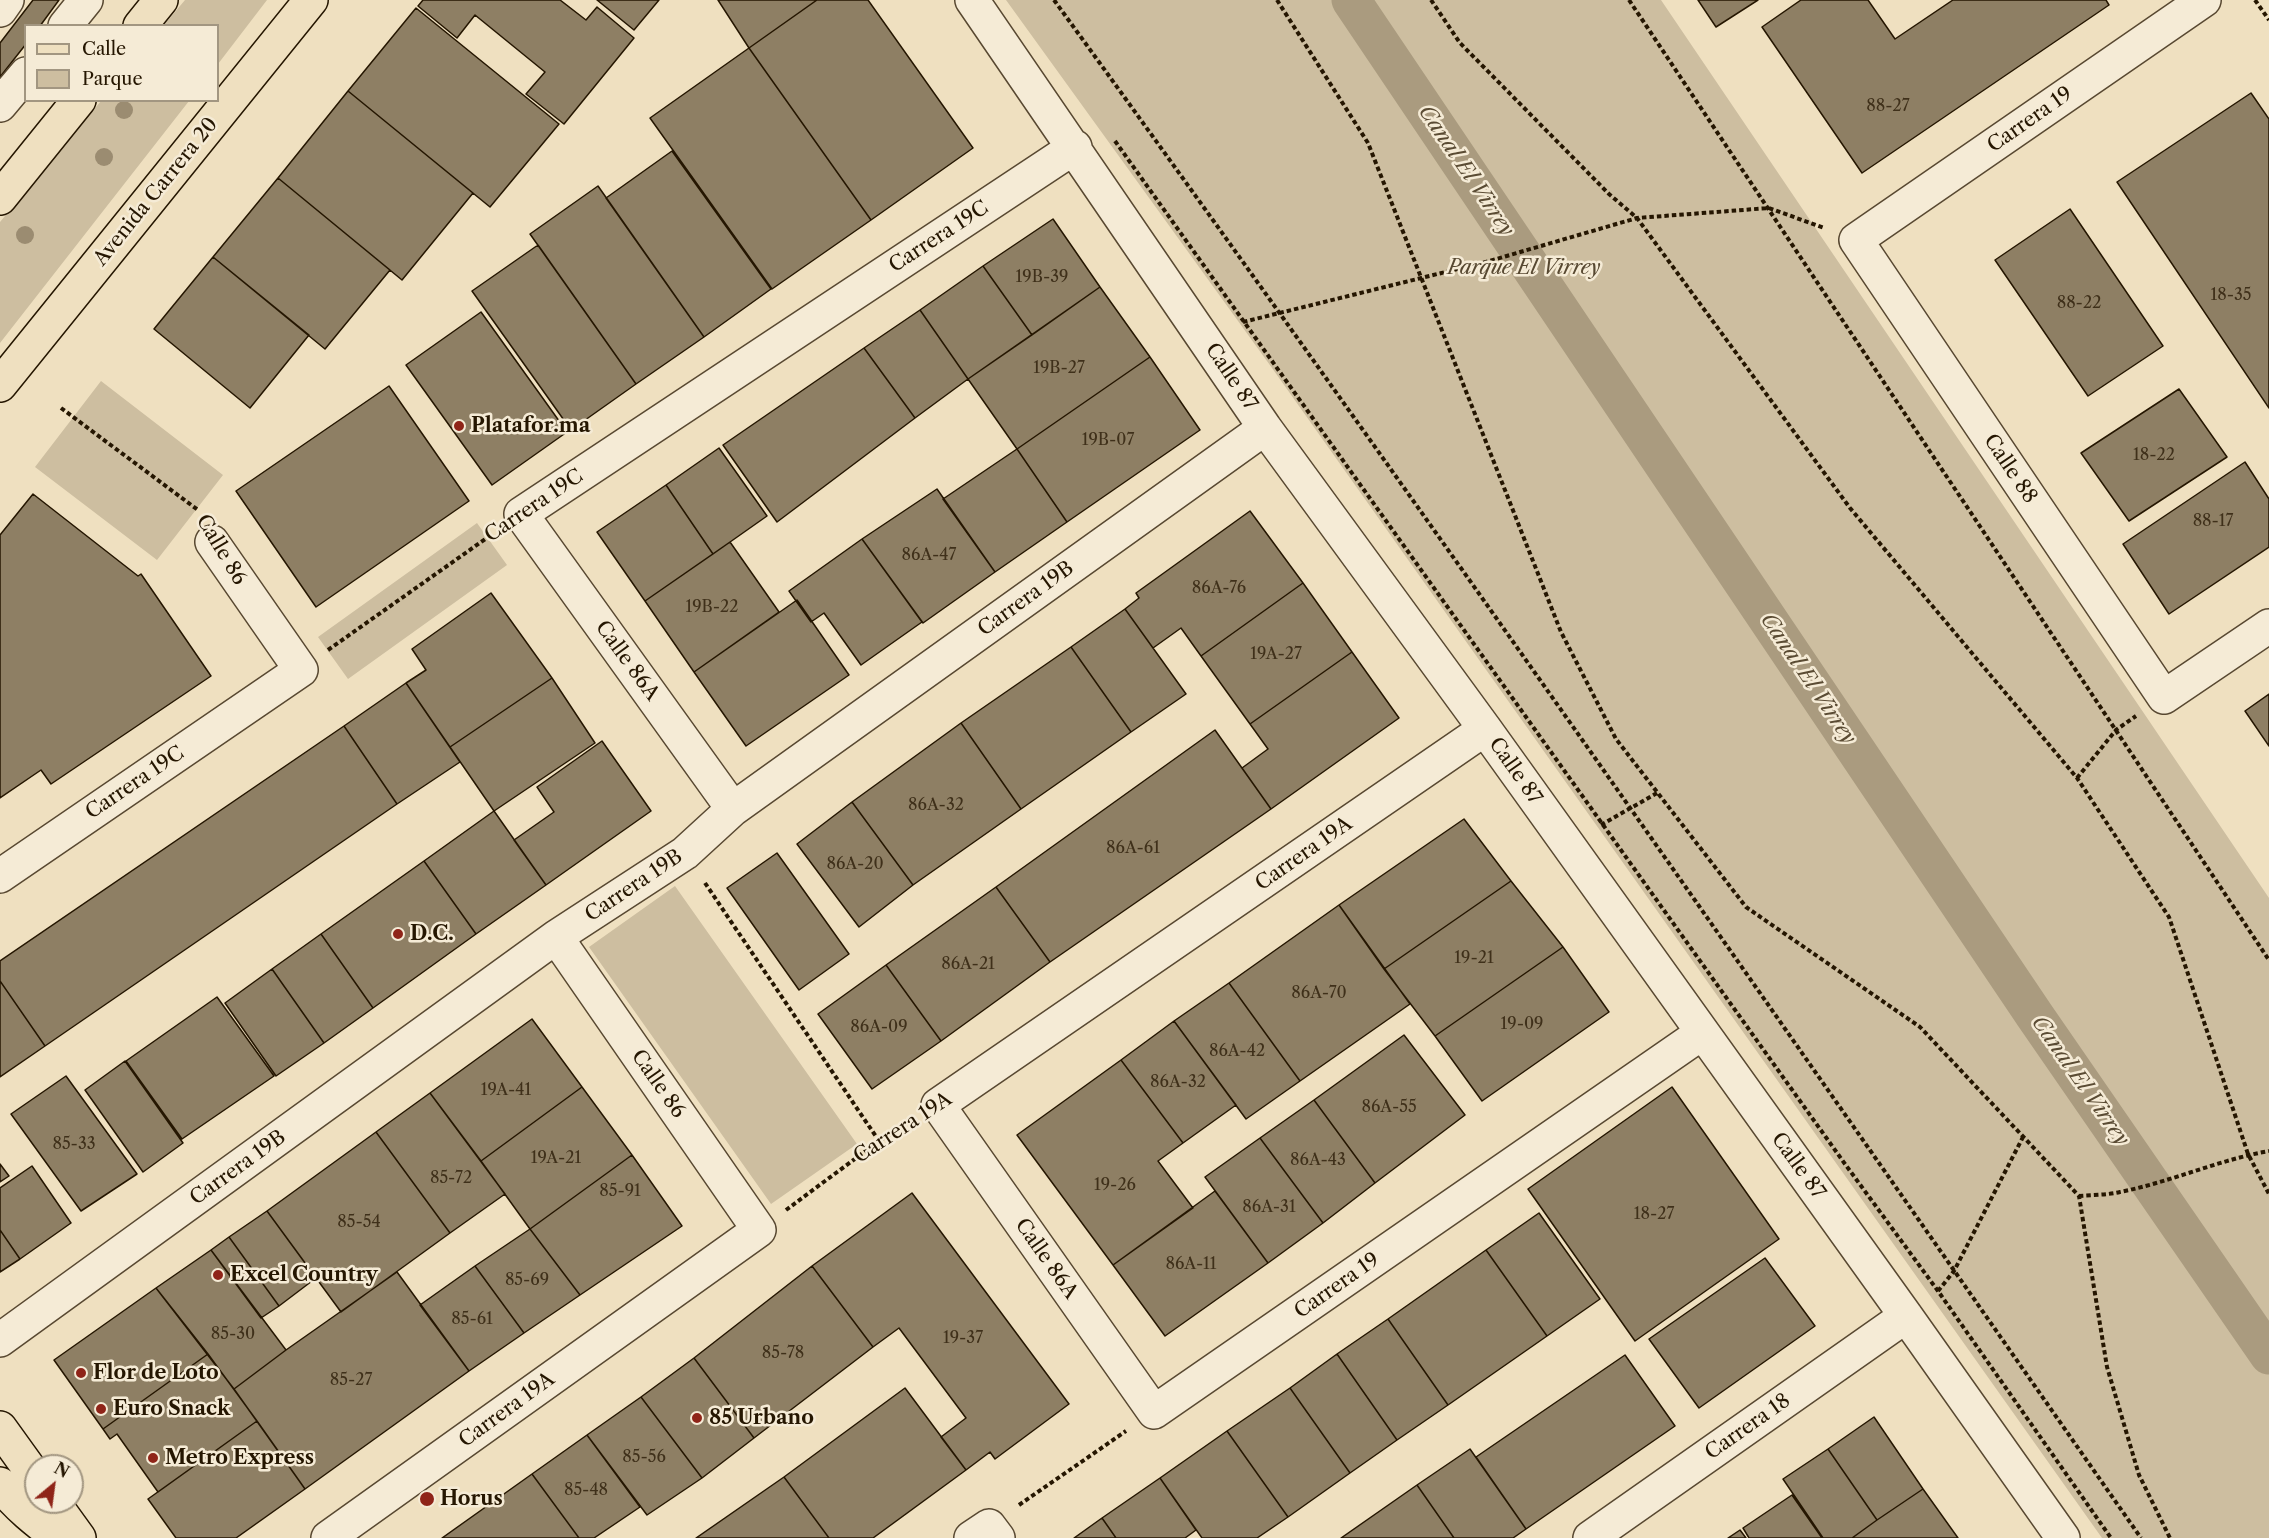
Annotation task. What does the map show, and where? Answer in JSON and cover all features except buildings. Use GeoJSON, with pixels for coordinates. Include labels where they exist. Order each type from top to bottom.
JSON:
{"type":"FeatureCollection","features":[{"type":"Feature","properties":{"kind":"main road"},"geometry":{"type":"LineString","coordinates":[[142,24],[161,0]]}},
{"type":"Feature","properties":{"kind":"main road","name":"Avenida Carrera 20"},"geometry":{"type":"LineString","coordinates":[[0,385],[311,0]]}},
{"type":"Feature","properties":{"kind":"main road"},"geometry":{"type":"LineString","coordinates":[[0,198],[77,102]]}},
{"type":"Feature","properties":{"kind":"main road"},"geometry":{"type":"LineString","coordinates":[[0,1428],[24,1461]]}},
{"type":"Feature","properties":{"kind":"main road"},"geometry":{"type":"LineString","coordinates":[[0,1484],[26,1512],[59,1538]]}},
{"type":"Feature","properties":{"kind":"main road"},"geometry":{"type":"LineString","coordinates":[[62,1514],[79,1538]]}},
{"type":"Feature","properties":{"kind":"street"},"geometry":{"type":"LineString","coordinates":[[0,10],[8,0]]}},
{"type":"Feature","properties":{"kind":"street"},"geometry":{"type":"LineString","coordinates":[[67,24],[86,0]]}},
{"type":"Feature","properties":{"kind":"street","name":"Calle 87"},"geometry":{"type":"LineString","coordinates":[[972,0],[1075,147],[1265,428],[1485,729],[2063,1538]]}},
{"type":"Feature","properties":{"kind":"street","name":"Carrera 19"},"geometry":{"type":"LineString","coordinates":[[1856,240],[2204,0]]}},
{"type":"Feature","properties":{"kind":"street"},"geometry":{"type":"LineString","coordinates":[[0,105],[24,76]]}},
{"type":"Feature","properties":{"kind":"street","name":"Carrera 19C"},"geometry":{"type":"LineString","coordinates":[[521,514],[1075,147]]}},
{"type":"Feature","properties":{"kind":"street","name":"Calle 88"},"geometry":{"type":"LineString","coordinates":[[1856,240],[2164,697]]}},
{"type":"Feature","properties":{"kind":"street","name":"Carrera 19B"},"geometry":{"type":"LineString","coordinates":[[0,1340],[556,937],[684,853],[733,809],[1265,428]]}},
{"type":"Feature","properties":{"kind":"street","name":"Calle 86A"},"geometry":{"type":"LineString","coordinates":[[521,514],[733,809]]}},
{"type":"Feature","properties":{"kind":"street","name":"Calle 86"},"geometry":{"type":"LineString","coordinates":[[212,542],[301,670]]}},
{"type":"Feature","properties":{"kind":"street"},"geometry":{"type":"LineString","coordinates":[[2164,697],[2269,626]]}},
{"type":"Feature","properties":{"kind":"street","name":"Carrera 19C"},"geometry":{"type":"LineString","coordinates":[[0,876],[301,670]]}},
{"type":"Feature","properties":{"kind":"street","name":"Carrera 19A"},"geometry":{"type":"LineString","coordinates":[[938,1105],[1485,729]]}},
{"type":"Feature","properties":{"kind":"street","name":"Calle 86"},"geometry":{"type":"LineString","coordinates":[[556,937],[759,1230]]}},
{"type":"Feature","properties":{"kind":"street","name":"Carrera 19"},"geometry":{"type":"LineString","coordinates":[[1154,1412],[1702,1034]]}},
{"type":"Feature","properties":{"kind":"street","name":"Calle 86A"},"geometry":{"type":"LineString","coordinates":[[938,1105],[1154,1412]]}},
{"type":"Feature","properties":{"kind":"street","name":"Carrera 19A"},"geometry":{"type":"LineString","coordinates":[[328,1538],[759,1230]]}},
{"type":"Feature","properties":{"kind":"street","name":"Carrera 18"},"geometry":{"type":"LineString","coordinates":[[1590,1538],[1906,1316]]}},
{"type":"Feature","properties":{"kind":"path"},"geometry":{"type":"LineString","coordinates":[[1054,0],[1281,313],[2141,1538]]}},
{"type":"Feature","properties":{"kind":"path"},"geometry":{"type":"LineString","coordinates":[[1277,0],[1368,143],[1561,632],[1616,739],[1746,907],[1920,1027],[2079,1196],[2107,1367],[2139,1475],[2170,1538]]}},
{"type":"Feature","properties":{"kind":"path"},"geometry":{"type":"LineString","coordinates":[[1431,0],[1460,43],[1609,194],[1636,218],[1850,508],[2077,778],[2169,917],[2248,1154],[2269,1194]]}},
{"type":"Feature","properties":{"kind":"path"},"geometry":{"type":"LineString","coordinates":[[1629,0],[2269,960]]}},
{"type":"Feature","properties":{"kind":"path"},"geometry":{"type":"LineString","coordinates":[[2255,0],[2269,20]]}},
{"type":"Feature","properties":{"kind":"path"},"geometry":{"type":"LineString","coordinates":[[1115,140],[1938,1291],[2111,1538]]}},
{"type":"Feature","properties":{"kind":"path"},"geometry":{"type":"LineString","coordinates":[[1202,335],[1245,321],[1486,262],[1636,218],[1769,208],[1856,240]]}},
{"type":"Feature","properties":{"kind":"path","name":"Calle 86"},"geometry":{"type":"LineString","coordinates":[[61,408],[202,513],[212,542]]}},
{"type":"Feature","properties":{"kind":"path","name":"Carrera 19C"},"geometry":{"type":"LineString","coordinates":[[301,670],[521,514]]}},
{"type":"Feature","properties":{"kind":"path"},"geometry":{"type":"LineString","coordinates":[[2077,778],[2116,730],[2164,697]]}},
{"type":"Feature","properties":{"kind":"path"},"geometry":{"type":"LineString","coordinates":[[1568,847],[1657,793]]}},
{"type":"Feature","properties":{"kind":"path"},"geometry":{"type":"LineString","coordinates":[[684,853],[879,1141]]}},
{"type":"Feature","properties":{"kind":"path","name":"Carrera 19A"},"geometry":{"type":"LineString","coordinates":[[759,1230],[879,1141],[938,1105]]}},
{"type":"Feature","properties":{"kind":"path"},"geometry":{"type":"LineString","coordinates":[[1906,1316],[1938,1291],[1954,1271],[2023,1137]]}},
{"type":"Feature","properties":{"kind":"path"},"geometry":{"type":"LineString","coordinates":[[2079,1196],[2119,1192],[2170,1179],[2248,1154],[2269,1150]]}},
{"type":"Feature","properties":{"kind":"path"},"geometry":{"type":"LineString","coordinates":[[986,1534],[1154,1412]]}},
{"type":"Feature","properties":{"kind":"green space"},"geometry":{"type":"Polygon","coordinates":[[[185,0],[267,0],[219,63],[219,24],[165,24],[185,0]]]}},
{"type":"Feature","properties":{"kind":"green space","name":"Parque El Virrey"},"geometry":{"type":"Polygon","coordinates":[[[1006,0],[1661,0],[2269,898],[2269,1538],[2102,1538],[1272,368],[1006,0]]]}},
{"type":"Feature","properties":{"kind":"green space"},"geometry":{"type":"Polygon","coordinates":[[[100,102],[188,102],[0,343],[0,222],[100,102]]]}},
{"type":"Feature","properties":{"kind":"green space"},"geometry":{"type":"Polygon","coordinates":[[[101,381],[223,475],[157,560],[35,467],[101,381]]]}},
{"type":"Feature","properties":{"kind":"green space"},"geometry":{"type":"Polygon","coordinates":[[[477,523],[507,565],[348,679],[318,637],[477,523]]]}},
{"type":"Feature","properties":{"kind":"green space"},"geometry":{"type":"Polygon","coordinates":[[[675,886],[857,1144],[771,1204],[589,947],[675,886]]]}},
{"type":"Feature","properties":{"kind":"waterway","name":"Canal El Virrey"},"geometry":{"type":"LineString","coordinates":[[1351,0],[2035,1016],[2269,1355]]}},
{"type":"Feature","properties":{"kind":"place","name":"Platafor.ma"},"geometry":{"type":"Point","coordinates":[459,426]}},
{"type":"Feature","properties":{"kind":"place","name":"D.C."},"geometry":{"type":"Point","coordinates":[398,934]}},
{"type":"Feature","properties":{"kind":"place","name":"Excel Country"},"geometry":{"type":"Point","coordinates":[218,1275]}},
{"type":"Feature","properties":{"kind":"place","name":"Flor de Loto"},"geometry":{"type":"Point","coordinates":[81,1373]}},
{"type":"Feature","properties":{"kind":"place","name":"Euro Snack"},"geometry":{"type":"Point","coordinates":[101,1409]}},
{"type":"Feature","properties":{"kind":"place","name":"85 Urbano"},"geometry":{"type":"Point","coordinates":[697,1418]}},
{"type":"Feature","properties":{"kind":"place","name":"Metro Express"},"geometry":{"type":"Point","coordinates":[153,1458]}},
{"type":"Feature","properties":{"kind":"place","name":"Horus"},"geometry":{"type":"Point","coordinates":[427,1499]}}]}
